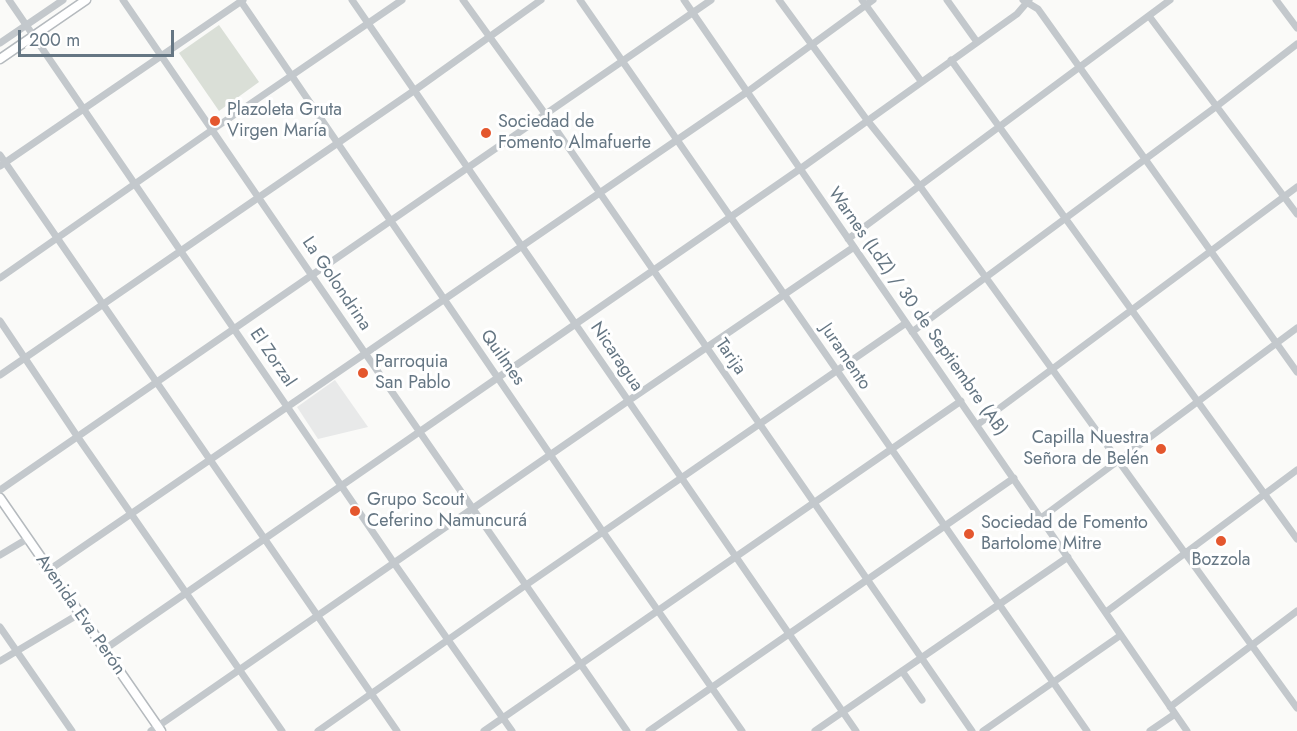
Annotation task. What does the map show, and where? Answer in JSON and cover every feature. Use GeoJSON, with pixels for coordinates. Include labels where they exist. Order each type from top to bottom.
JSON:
{"type":"FeatureCollection","features":[{"type":"Feature","properties":{"kind":"main road"},"geometry":{"type":"LineString","coordinates":[[0,59],[86,0]]}},
{"type":"Feature","properties":{"kind":"main road","name":"Avenida Eva Perón"},"geometry":{"type":"LineString","coordinates":[[0,498],[105,649],[157,730]]}},
{"type":"Feature","properties":{"kind":"street","name":"El Zorzal"},"geometry":{"type":"LineString","coordinates":[[9,0],[512,731]]}},
{"type":"Feature","properties":{"kind":"street"},"geometry":{"type":"LineString","coordinates":[[0,43],[63,0]]}},
{"type":"Feature","properties":{"kind":"street","name":"La Golondrina"},"geometry":{"type":"LineString","coordinates":[[123,0],[627,731]]}},
{"type":"Feature","properties":{"kind":"street"},"geometry":{"type":"LineString","coordinates":[[3,164],[242,0]]}},
{"type":"Feature","properties":{"kind":"street","name":"Quilmes"},"geometry":{"type":"LineString","coordinates":[[242,0],[390,221],[742,731]]}},
{"type":"Feature","properties":{"kind":"street","name":"Nicaragua"},"geometry":{"type":"LineString","coordinates":[[352,0],[856,731]]}},
{"type":"Feature","properties":{"kind":"street"},"geometry":{"type":"LineString","coordinates":[[0,278],[402,0]]}},
{"type":"Feature","properties":{"kind":"street","name":"Tarija"},"geometry":{"type":"LineString","coordinates":[[463,0],[546,115],[972,731]]}},
{"type":"Feature","properties":{"kind":"street"},"geometry":{"type":"LineString","coordinates":[[0,375],[415,90],[541,0]]}},
{"type":"Feature","properties":{"kind":"street","name":"Juramento"},"geometry":{"type":"LineString","coordinates":[[580,0],[1087,731]]}},
{"type":"Feature","properties":{"kind":"street","name":"Warnes (LdZ) / 30 de Septiembre (AB)"},"geometry":{"type":"LineString","coordinates":[[684,0],[1187,731]]}},
{"type":"Feature","properties":{"kind":"street"},"geometry":{"type":"LineString","coordinates":[[0,490],[711,0]]}},
{"type":"Feature","properties":{"kind":"street"},"geometry":{"type":"LineString","coordinates":[[779,0],[867,120],[919,185],[1297,708]]}},
{"type":"Feature","properties":{"kind":"street"},"geometry":{"type":"LineString","coordinates":[[49,570],[443,298],[747,92],[812,45],[864,3],[873,0]]}},
{"type":"Feature","properties":{"kind":"street"},"geometry":{"type":"LineString","coordinates":[[947,0],[977,42]]}},
{"type":"Feature","properties":{"kind":"street"},"geometry":{"type":"LineString","coordinates":[[848,239],[1170,0]]}},
{"type":"Feature","properties":{"kind":"street"},"geometry":{"type":"LineString","coordinates":[[1276,0],[1297,28]]}},
{"type":"Feature","properties":{"kind":"street"},"geometry":{"type":"LineString","coordinates":[[105,649],[800,169],[1017,14],[1027,1],[1038,9],[1297,372]]}},
{"type":"Feature","properties":{"kind":"street"},"geometry":{"type":"LineString","coordinates":[[864,3],[921,81]]}},
{"type":"Feature","properties":{"kind":"street"},"geometry":{"type":"LineString","coordinates":[[1149,16],[1297,214]]}},
{"type":"Feature","properties":{"kind":"street"},"geometry":{"type":"LineString","coordinates":[[912,332],[1297,44]]}},
{"type":"Feature","properties":{"kind":"street"},"geometry":{"type":"LineString","coordinates":[[951,60],[1297,539]]}},
{"type":"Feature","properties":{"kind":"street"},"geometry":{"type":"LineString","coordinates":[[0,154],[3,164],[397,731]]}},
{"type":"Feature","properties":{"kind":"street"},"geometry":{"type":"LineString","coordinates":[[977,425],[1297,187]]}},
{"type":"Feature","properties":{"kind":"street"},"geometry":{"type":"LineString","coordinates":[[157,730],[394,562],[854,247]]}},
{"type":"Feature","properties":{"kind":"street"},"geometry":{"type":"LineString","coordinates":[[0,321],[282,731]]}},
{"type":"Feature","properties":{"kind":"street"},"geometry":{"type":"LineString","coordinates":[[318,731],[906,323]]}},
{"type":"Feature","properties":{"kind":"street"},"geometry":{"type":"LineString","coordinates":[[1041,518],[1297,328]]}},
{"type":"Feature","properties":{"kind":"street"},"geometry":{"type":"LineString","coordinates":[[484,731],[961,401]]}},
{"type":"Feature","properties":{"kind":"street"},"geometry":{"type":"LineString","coordinates":[[1106,612],[1297,470]]}},
{"type":"Feature","properties":{"kind":"street"},"geometry":{"type":"LineString","coordinates":[[649,731],[1014,478]]}},
{"type":"Feature","properties":{"kind":"street"},"geometry":{"type":"LineString","coordinates":[[0,555],[27,539]]}},
{"type":"Feature","properties":{"kind":"street"},"geometry":{"type":"LineString","coordinates":[[816,731],[1068,557]]}},
{"type":"Feature","properties":{"kind":"street"},"geometry":{"type":"LineString","coordinates":[[1150,731],[1252,645],[1297,611]]}},
{"type":"Feature","properties":{"kind":"street"},"geometry":{"type":"LineString","coordinates":[[0,661],[79,614]]}},
{"type":"Feature","properties":{"kind":"street"},"geometry":{"type":"LineString","coordinates":[[0,627],[72,731]]}},
{"type":"Feature","properties":{"kind":"street"},"geometry":{"type":"LineString","coordinates":[[983,731],[1121,635]]}},
{"type":"Feature","properties":{"kind":"street"},"geometry":{"type":"LineString","coordinates":[[902,671],[922,700]]}},
{"type":"Feature","properties":{"kind":"shaded area"},"geometry":{"type":"Polygon","coordinates":[[[219,25],[259,82],[219,111],[179,53],[219,25]]]}},
{"type":"Feature","properties":{"kind":"shaded area"},"geometry":{"type":"Polygon","coordinates":[[[335,380],[368,427],[318,439],[297,407],[335,380]]]}},
{"type":"Feature","properties":{"kind":"place","name":"Plazoleta Gruta Virgen María"},"geometry":{"type":"Point","coordinates":[215,121]}},
{"type":"Feature","properties":{"kind":"place","name":"Sociedad de Fomento Almafuerte"},"geometry":{"type":"Point","coordinates":[486,133]}},
{"type":"Feature","properties":{"kind":"place","name":"Parroquia San Pablo"},"geometry":{"type":"Point","coordinates":[363,373]}},
{"type":"Feature","properties":{"kind":"place","name":"Capilla Nuestra Señora de Belén"},"geometry":{"type":"Point","coordinates":[1161,449]}},
{"type":"Feature","properties":{"kind":"place","name":"Grupo Scout Ceferino Namuncurá"},"geometry":{"type":"Point","coordinates":[355,511]}},
{"type":"Feature","properties":{"kind":"place","name":"Sociedad de Fomento Bartolome Mitre"},"geometry":{"type":"Point","coordinates":[969,534]}},
{"type":"Feature","properties":{"kind":"place","name":"Bozzola"},"geometry":{"type":"Point","coordinates":[1221,541]}}]}
